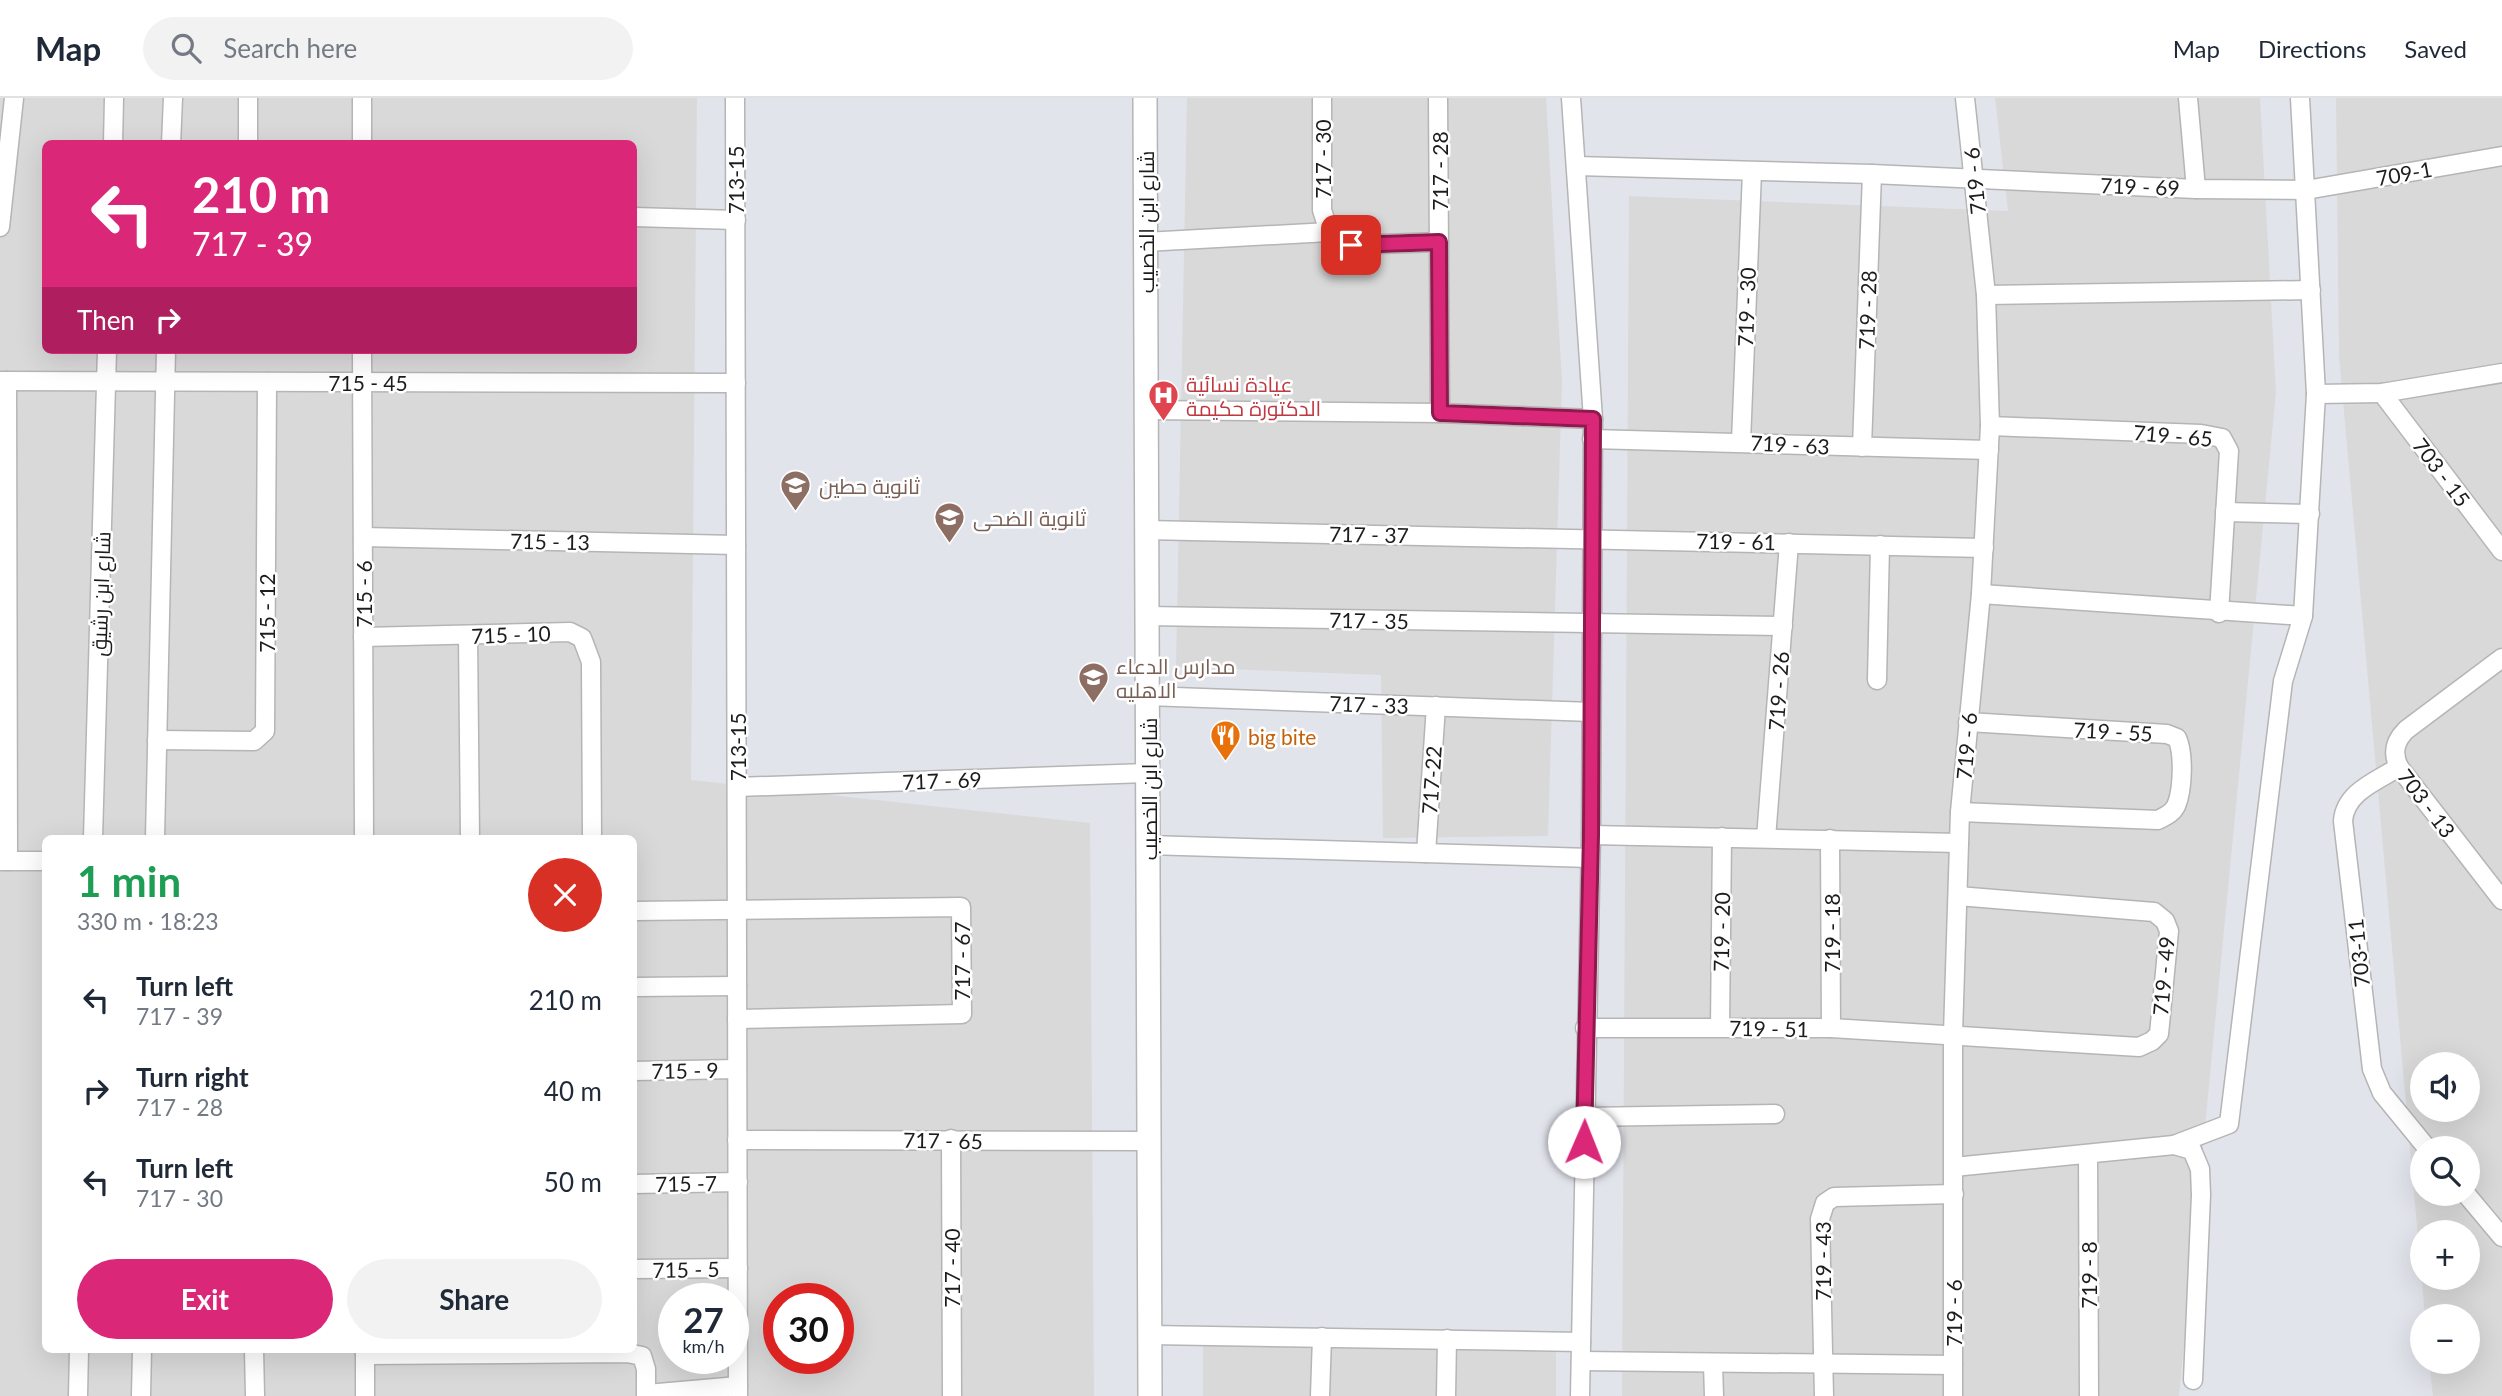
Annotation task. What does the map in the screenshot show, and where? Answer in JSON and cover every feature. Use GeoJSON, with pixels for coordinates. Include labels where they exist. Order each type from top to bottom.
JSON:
{"type":"FeatureCollection","features":[{"type":"Feature","properties":{"kind":"street"},"geometry":{"type":"LineString","coordinates":[[0,227],[13,98]]}},
{"type":"Feature","properties":{"kind":"street"},"geometry":{"type":"LineString","coordinates":[[113,140],[114,98]]}},
{"type":"Feature","properties":{"kind":"street"},"geometry":{"type":"LineString","coordinates":[[171,140],[173,98]]}},
{"type":"Feature","properties":{"kind":"street"},"geometry":{"type":"LineString","coordinates":[[248,98],[248,140]]}},
{"type":"Feature","properties":{"kind":"street"},"geometry":{"type":"LineString","coordinates":[[362,98],[362,140]]}},
{"type":"Feature","properties":{"kind":"street","name":"713-15"},"geometry":{"type":"LineString","coordinates":[[735,98],[738,1391]]}},
{"type":"Feature","properties":{"kind":"street","name":"شارع ابن الخصيب"},"geometry":{"type":"LineString","coordinates":[[1144,98],[1150,1396]]}},
{"type":"Feature","properties":{"kind":"street","name":"717 - 30"},"geometry":{"type":"LineString","coordinates":[[1322,98],[1322,211],[1329,232]]}},
{"type":"Feature","properties":{"kind":"street","name":"717 - 28"},"geometry":{"type":"LineString","coordinates":[[1438,98],[1440,413]]}},
{"type":"Feature","properties":{"kind":"street"},"geometry":{"type":"LineString","coordinates":[[1571,98],[1593,419],[1591,835],[1585,1028],[1580,1396]]}},
{"type":"Feature","properties":{"kind":"street","name":"719 - 6"},"geometry":{"type":"LineString","coordinates":[[1953,1396],[1953,1034],[1959,843],[1981,594],[1990,426],[1986,295],[1965,98]]}},
{"type":"Feature","properties":{"kind":"street"},"geometry":{"type":"LineString","coordinates":[[2188,98],[2196,189]]}},
{"type":"Feature","properties":{"kind":"street"},"geometry":{"type":"LineString","coordinates":[[1954,1167],[2174,1145],[2229,1124],[2283,681],[2303,617],[2316,394],[2300,98]]}},
{"type":"Feature","properties":{"kind":"street","name":"709-1"},"geometry":{"type":"LineString","coordinates":[[2306,190],[2502,156]]}},
{"type":"Feature","properties":{"kind":"street","name":"719 - 69"},"geometry":{"type":"LineString","coordinates":[[1576,166],[1872,174],[2196,189],[2306,190]]}},
{"type":"Feature","properties":{"kind":"street","name":"719 - 30"},"geometry":{"type":"LineString","coordinates":[[1741,442],[1752,172]]}},
{"type":"Feature","properties":{"kind":"street","name":"719 - 28"},"geometry":{"type":"LineString","coordinates":[[1862,447],[1872,174]]}},
{"type":"Feature","properties":{"kind":"street"},"geometry":{"type":"LineString","coordinates":[[637,217],[736,220]]}},
{"type":"Feature","properties":{"kind":"street"},"geometry":{"type":"LineString","coordinates":[[1145,242],[1329,232],[1351,245],[1439,242]]}},
{"type":"Feature","properties":{"kind":"street"},"geometry":{"type":"LineString","coordinates":[[1986,295],[2311,290]]}},
{"type":"Feature","properties":{"kind":"street","name":"شارع ابن رشيق"},"geometry":{"type":"LineString","coordinates":[[93,835],[107,354]]}},
{"type":"Feature","properties":{"kind":"street"},"geometry":{"type":"LineString","coordinates":[[155,835],[166,354]]}},
{"type":"Feature","properties":{"kind":"street","name":"715 - 6"},"geometry":{"type":"LineString","coordinates":[[362,354],[364,835]]}},
{"type":"Feature","properties":{"kind":"street"},"geometry":{"type":"LineString","coordinates":[[2316,394],[2382,393],[2502,373]]}},
{"type":"Feature","properties":{"kind":"street"},"geometry":{"type":"LineString","coordinates":[[4,381],[4,861],[42,861]]}},
{"type":"Feature","properties":{"kind":"street","name":"715 - 45"},"geometry":{"type":"LineString","coordinates":[[4,381],[736,383]]}},
{"type":"Feature","properties":{"kind":"street","name":"715 - 12"},"geometry":{"type":"LineString","coordinates":[[157,740],[254,741],[265,731],[267,382]]}},
{"type":"Feature","properties":{"kind":"street","name":"703 - 15"},"geometry":{"type":"LineString","coordinates":[[2382,393],[2502,551]]}},
{"type":"Feature","properties":{"kind":"street"},"geometry":{"type":"LineString","coordinates":[[1146,410],[1440,413],[1593,419]]}},
{"type":"Feature","properties":{"kind":"street","name":"719 - 65"},"geometry":{"type":"LineString","coordinates":[[1990,426],[2202,433],[2222,438],[2229,451],[2220,613]]}},
{"type":"Feature","properties":{"kind":"street","name":"719 - 63"},"geometry":{"type":"LineString","coordinates":[[1592,439],[1989,450]]}},
{"type":"Feature","properties":{"kind":"street"},"geometry":{"type":"LineString","coordinates":[[2225,512],[2310,514]]}},
{"type":"Feature","properties":{"kind":"street","name":"717 - 37"},"geometry":{"type":"LineString","coordinates":[[1146,530],[1592,538]]}},
{"type":"Feature","properties":{"kind":"street","name":"715 - 13"},"geometry":{"type":"LineString","coordinates":[[363,537],[736,545]]}},
{"type":"Feature","properties":{"kind":"street","name":"719 - 61"},"geometry":{"type":"LineString","coordinates":[[1592,538],[1983,548]]}},
{"type":"Feature","properties":{"kind":"street","name":"719 - 26"},"geometry":{"type":"LineString","coordinates":[[1766,838],[1789,543]]}},
{"type":"Feature","properties":{"kind":"street"},"geometry":{"type":"LineString","coordinates":[[1877,680],[1880,545]]}},
{"type":"Feature","properties":{"kind":"street"},"geometry":{"type":"LineString","coordinates":[[1981,594],[2303,617]]}},
{"type":"Feature","properties":{"kind":"street","name":"717 - 35"},"geometry":{"type":"LineString","coordinates":[[1147,616],[1783,626]]}},
{"type":"Feature","properties":{"kind":"street","name":"715 - 10"},"geometry":{"type":"LineString","coordinates":[[363,637],[570,632],[582,638],[591,662],[593,835]]}},
{"type":"Feature","properties":{"kind":"street"},"geometry":{"type":"LineString","coordinates":[[468,635],[470,835]]}},
{"type":"Feature","properties":{"kind":"street","name":"703 - 13"},"geometry":{"type":"LineString","coordinates":[[2502,658],[2402,735],[2395,754],[2399,767],[2502,900]]}},
{"type":"Feature","properties":{"kind":"street","name":"717 - 33"},"geometry":{"type":"LineString","coordinates":[[1147,696],[1591,712]]}},
{"type":"Feature","properties":{"kind":"street","name":"717-22"},"geometry":{"type":"LineString","coordinates":[[1426,853],[1436,706]]}},
{"type":"Feature","properties":{"kind":"street","name":"719 - 55"},"geometry":{"type":"LineString","coordinates":[[1961,812],[2158,820],[2170,814],[2176,805],[2183,751],[2177,738],[2167,734],[1968,722]]}},
{"type":"Feature","properties":{"kind":"street","name":"703-11"},"geometry":{"type":"LineString","coordinates":[[2399,767],[2353,796],[2346,807],[2343,821],[2372,1069],[2382,1093],[2417,1136]]}},
{"type":"Feature","properties":{"kind":"street","name":"717 - 69"},"geometry":{"type":"LineString","coordinates":[[737,787],[1147,773]]}},
{"type":"Feature","properties":{"kind":"street"},"geometry":{"type":"LineString","coordinates":[[1591,835],[1959,843]]}},
{"type":"Feature","properties":{"kind":"street","name":"719 - 20"},"geometry":{"type":"LineString","coordinates":[[1720,1027],[1722,837]]}},
{"type":"Feature","properties":{"kind":"street","name":"719 - 18"},"geometry":{"type":"LineString","coordinates":[[1830,839],[1832,1028]]}},
{"type":"Feature","properties":{"kind":"street"},"geometry":{"type":"LineString","coordinates":[[1148,845],[1590,858]]}},
{"type":"Feature","properties":{"kind":"street","name":"719 - 49"},"geometry":{"type":"LineString","coordinates":[[1953,1034],[2139,1047],[2152,1041],[2158,1034],[2169,931],[2165,920],[2154,912],[1958,896]]}},
{"type":"Feature","properties":{"kind":"street","name":"717 - 67"},"geometry":{"type":"LineString","coordinates":[[737,911],[961,907],[962,1014],[737,1019]]}},
{"type":"Feature","properties":{"kind":"street"},"geometry":{"type":"LineString","coordinates":[[637,911],[737,911]]}},
{"type":"Feature","properties":{"kind":"street"},"geometry":{"type":"LineString","coordinates":[[637,987],[737,986]]}},
{"type":"Feature","properties":{"kind":"street","name":"719 - 51"},"geometry":{"type":"LineString","coordinates":[[1585,1028],[1832,1028],[1953,1034]]}},
{"type":"Feature","properties":{"kind":"street","name":"715 - 9"},"geometry":{"type":"LineString","coordinates":[[637,1071],[737,1069]]}},
{"type":"Feature","properties":{"kind":"street"},"geometry":{"type":"LineString","coordinates":[[1585,1117],[1775,1114]]}},
{"type":"Feature","properties":{"kind":"street","name":"717 - 40"},"geometry":{"type":"LineString","coordinates":[[951,1139],[952,1396]]}},
{"type":"Feature","properties":{"kind":"street","name":"717 - 65"},"geometry":{"type":"LineString","coordinates":[[737,1140],[1149,1141]]}},
{"type":"Feature","properties":{"kind":"street"},"geometry":{"type":"LineString","coordinates":[[2174,1145],[2192,1150],[2200,1169],[2193,1380]]}},
{"type":"Feature","properties":{"kind":"street","name":"719 - 8"},"geometry":{"type":"LineString","coordinates":[[2088,1154],[2089,1396]]}},
{"type":"Feature","properties":{"kind":"street","name":"715 -7"},"geometry":{"type":"LineString","coordinates":[[637,1184],[737,1182]]}},
{"type":"Feature","properties":{"kind":"street","name":"719 - 43"},"geometry":{"type":"LineString","coordinates":[[1824,1366],[1820,1219],[1825,1203],[1834,1197],[1954,1194]]}},
{"type":"Feature","properties":{"kind":"street"},"geometry":{"type":"LineString","coordinates":[[2476,1206],[2502,1237]]}},
{"type":"Feature","properties":{"kind":"street","name":"715 - 5"},"geometry":{"type":"LineString","coordinates":[[637,1269],[738,1268]]}},
{"type":"Feature","properties":{"kind":"street"},"geometry":{"type":"LineString","coordinates":[[1150,1335],[1581,1342]]}},
{"type":"Feature","properties":{"kind":"street"},"geometry":{"type":"LineString","coordinates":[[1320,1396],[1322,1337]]}},
{"type":"Feature","properties":{"kind":"street"},"geometry":{"type":"LineString","coordinates":[[1446,1396],[1447,1339]]}},
{"type":"Feature","properties":{"kind":"street"},"geometry":{"type":"LineString","coordinates":[[78,1396],[79,1353]]}},
{"type":"Feature","properties":{"kind":"street"},"geometry":{"type":"LineString","coordinates":[[141,1396],[142,1353]]}},
{"type":"Feature","properties":{"kind":"street"},"geometry":{"type":"LineString","coordinates":[[254,1353],[255,1396]]}},
{"type":"Feature","properties":{"kind":"street"},"geometry":{"type":"LineString","coordinates":[[365,1353],[365,1396]]}},
{"type":"Feature","properties":{"kind":"street"},"geometry":{"type":"LineString","coordinates":[[627,1353],[642,1356],[647,1395],[738,1391]]}},
{"type":"Feature","properties":{"kind":"street"},"geometry":{"type":"LineString","coordinates":[[1580,1361],[1824,1366],[1953,1365]]}},
{"type":"Feature","properties":{"kind":"street"},"geometry":{"type":"LineString","coordinates":[[1713,1364],[1714,1396]]}},
{"type":"Feature","properties":{"kind":"street"},"geometry":{"type":"LineString","coordinates":[[1824,1366],[1824,1396]]}},
{"type":"Feature","properties":{"kind":"shaded area"},"geometry":{"type":"Polygon","coordinates":[[[0,98],[697,98],[691,780],[1090,823],[1094,1396],[0,1396],[0,98]]]}},
{"type":"Feature","properties":{"kind":"shaded area"},"geometry":{"type":"Polygon","coordinates":[[[1187,98],[1546,98],[1562,382],[1548,836],[1383,838],[1381,675],[1176,667],[1187,98]]]}},
{"type":"Feature","properties":{"kind":"shaded area"},"geometry":{"type":"Polygon","coordinates":[[[1995,98],[2260,98],[2276,392],[2179,1396],[1622,1396],[1629,196],[2008,211],[1995,98]]]}},
{"type":"Feature","properties":{"kind":"shaded area"},"geometry":{"type":"Polygon","coordinates":[[[2336,98],[2502,98],[2502,1396],[2433,1396],[2430,1374],[2480,1374],[2480,1304],[2424,1304],[2423,1290],[2480,1290],[2480,1220],[2416,1220],[2415,1206],[2480,1206],[2480,1136],[2410,1136],[2410,1149],[2339,356],[2336,98]]]}},
{"type":"Feature","properties":{"kind":"shaded area"},"geometry":{"type":"Polygon","coordinates":[[[1203,1345],[1556,1352],[1556,1396],[1203,1396],[1203,1345]]]}},
{"type":"Feature","properties":{"kind":"place","name":"عيادة نسائية الدكتورة حكيمة"},"geometry":{"type":"Point","coordinates":[1163,422]}},
{"type":"Feature","properties":{"kind":"place","name":"ثانوية حطين"},"geometry":{"type":"Point","coordinates":[796,512]}},
{"type":"Feature","properties":{"kind":"place","name":"ثانوية الضحى"},"geometry":{"type":"Point","coordinates":[950,544]}},
{"type":"Feature","properties":{"kind":"place","name":"مدارس الدعاء الاهليه"},"geometry":{"type":"Point","coordinates":[1093,704]}},
{"type":"Feature","properties":{"kind":"place","name":"big bite"},"geometry":{"type":"Point","coordinates":[1225,763]}},
{"type":"Feature","properties":{"kind":"route"},"geometry":{"type":"LineString","coordinates":[[1351,245],[1439,242],[1440,413],[1593,419],[1591,835],[1584,1142]]}}]}
